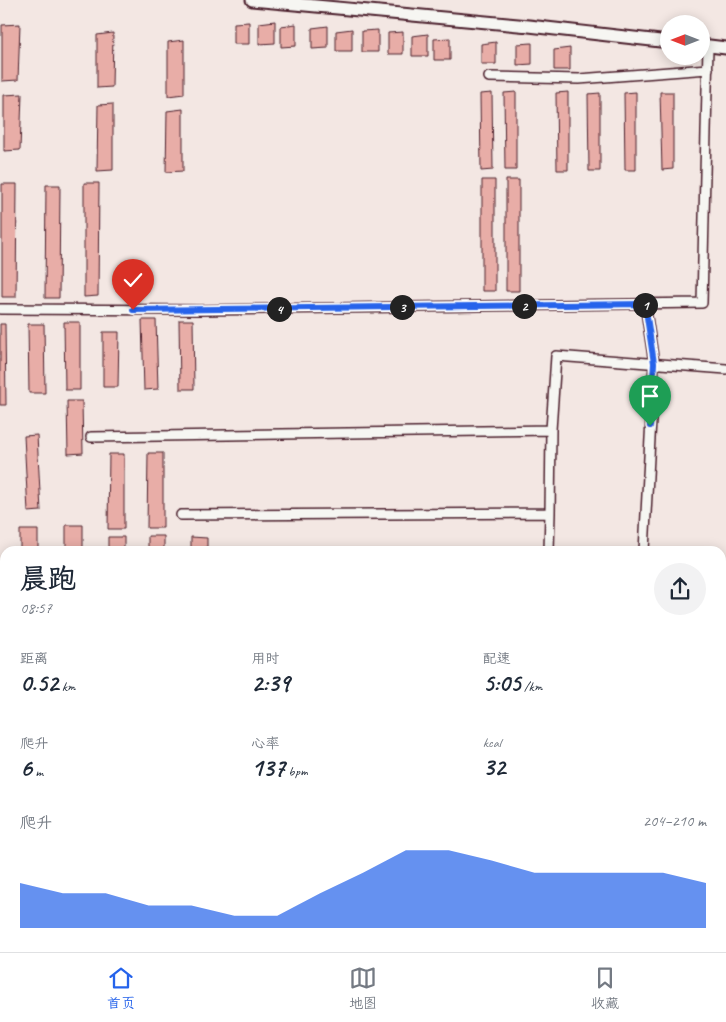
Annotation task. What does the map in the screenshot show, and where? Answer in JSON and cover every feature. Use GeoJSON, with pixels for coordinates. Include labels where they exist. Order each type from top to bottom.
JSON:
{"type":"FeatureCollection","features":[{"type":"Feature","properties":{"kind":"street"},"geometry":{"type":"LineString","coordinates":[[252,0],[529,26],[660,41]]}},
{"type":"Feature","properties":{"kind":"street"},"geometry":{"type":"LineString","coordinates":[[710,46],[726,48]]}},
{"type":"Feature","properties":{"kind":"street"},"geometry":{"type":"LineString","coordinates":[[0,309],[200,310],[702,303],[708,65]]}},
{"type":"Feature","properties":{"kind":"street"},"geometry":{"type":"LineString","coordinates":[[489,77],[579,79],[708,68]]}},
{"type":"Feature","properties":{"kind":"street"},"geometry":{"type":"LineString","coordinates":[[644,546],[654,363],[645,304]]}},
{"type":"Feature","properties":{"kind":"street"},"geometry":{"type":"LineString","coordinates":[[549,546],[551,430],[556,356],[726,369]]}},
{"type":"Feature","properties":{"kind":"street"},"geometry":{"type":"LineString","coordinates":[[91,437],[551,430]]}},
{"type":"Feature","properties":{"kind":"street"},"geometry":{"type":"LineString","coordinates":[[181,515],[550,512]]}},
{"type":"Feature","properties":{"kind":"building"},"geometry":{"type":"Polygon","coordinates":[[[275,21],[275,43],[259,44],[259,23],[275,21]]]}},
{"type":"Feature","properties":{"kind":"building"},"geometry":{"type":"Polygon","coordinates":[[[249,22],[249,44],[234,44],[234,23],[249,22]]]}},
{"type":"Feature","properties":{"kind":"building"},"geometry":{"type":"Polygon","coordinates":[[[20,24],[18,80],[2,81],[2,25],[20,24]]]}},
{"type":"Feature","properties":{"kind":"building"},"geometry":{"type":"Polygon","coordinates":[[[296,24],[296,46],[281,47],[281,26],[296,24]]]}},
{"type":"Feature","properties":{"kind":"building"},"geometry":{"type":"Polygon","coordinates":[[[328,26],[328,48],[312,49],[312,28],[328,26]]]}},
{"type":"Feature","properties":{"kind":"building"},"geometry":{"type":"Polygon","coordinates":[[[352,29],[352,51],[336,51],[336,31],[352,29]]]}},
{"type":"Feature","properties":{"kind":"building"},"geometry":{"type":"Polygon","coordinates":[[[378,30],[378,52],[362,52],[362,31],[378,30]]]}},
{"type":"Feature","properties":{"kind":"building"},"geometry":{"type":"Polygon","coordinates":[[[403,32],[403,54],[388,54],[388,33],[403,32]]]}},
{"type":"Feature","properties":{"kind":"building"},"geometry":{"type":"Polygon","coordinates":[[[113,33],[112,87],[97,88],[97,35],[113,33]]]}},
{"type":"Feature","properties":{"kind":"building"},"geometry":{"type":"Polygon","coordinates":[[[428,34],[428,56],[412,56],[412,36],[428,34]]]}},
{"type":"Feature","properties":{"kind":"building"},"geometry":{"type":"Polygon","coordinates":[[[450,38],[450,60],[434,60],[434,39],[450,38]]]}},
{"type":"Feature","properties":{"kind":"building"},"geometry":{"type":"Polygon","coordinates":[[[184,40],[184,94],[168,96],[168,42],[184,40]]]}},
{"type":"Feature","properties":{"kind":"building"},"geometry":{"type":"Polygon","coordinates":[[[496,42],[496,64],[481,64],[481,44],[496,42]]]}},
{"type":"Feature","properties":{"kind":"building"},"geometry":{"type":"Polygon","coordinates":[[[532,43],[532,64],[517,65],[517,44],[532,43]]]}},
{"type":"Feature","properties":{"kind":"building"},"geometry":{"type":"Polygon","coordinates":[[[570,48],[570,70],[554,70],[554,50],[570,48]]]}},
{"type":"Feature","properties":{"kind":"building"},"geometry":{"type":"Polygon","coordinates":[[[516,92],[516,170],[505,170],[504,93],[516,92]]]}},
{"type":"Feature","properties":{"kind":"building"},"geometry":{"type":"Polygon","coordinates":[[[568,92],[568,170],[557,170],[556,93],[568,92]]]}},
{"type":"Feature","properties":{"kind":"building"},"geometry":{"type":"Polygon","coordinates":[[[636,92],[636,170],[625,170],[624,93],[636,92]]]}},
{"type":"Feature","properties":{"kind":"building"},"geometry":{"type":"Polygon","coordinates":[[[660,92],[673,92],[673,169],[662,170],[660,92]]]}},
{"type":"Feature","properties":{"kind":"building"},"geometry":{"type":"Polygon","coordinates":[[[492,93],[493,170],[481,171],[480,94],[492,93]]]}},
{"type":"Feature","properties":{"kind":"building"},"geometry":{"type":"Polygon","coordinates":[[[600,93],[600,171],[589,171],[588,94],[600,93]]]}},
{"type":"Feature","properties":{"kind":"building"},"geometry":{"type":"Polygon","coordinates":[[[22,94],[20,150],[4,151],[4,95],[22,94]]]}},
{"type":"Feature","properties":{"kind":"building"},"geometry":{"type":"Polygon","coordinates":[[[113,104],[113,170],[97,171],[98,105],[113,104]]]}},
{"type":"Feature","properties":{"kind":"building"},"geometry":{"type":"Polygon","coordinates":[[[183,109],[183,171],[166,172],[167,111],[183,109]]]}},
{"type":"Feature","properties":{"kind":"building"},"geometry":{"type":"Polygon","coordinates":[[[482,180],[495,180],[495,291],[482,291],[482,180]]]}},
{"type":"Feature","properties":{"kind":"building"},"geometry":{"type":"Polygon","coordinates":[[[506,180],[519,180],[519,291],[506,291],[506,180]]]}},
{"type":"Feature","properties":{"kind":"building"},"geometry":{"type":"Polygon","coordinates":[[[84,183],[99,183],[98,296],[84,297],[84,183]]]}},
{"type":"Feature","properties":{"kind":"building"},"geometry":{"type":"Polygon","coordinates":[[[2,184],[17,184],[16,297],[2,297],[2,184]]]}},
{"type":"Feature","properties":{"kind":"building"},"geometry":{"type":"Polygon","coordinates":[[[46,185],[60,185],[59,298],[45,298],[46,185]]]}},
{"type":"Feature","properties":{"kind":"building"},"geometry":{"type":"Polygon","coordinates":[[[142,320],[156,320],[158,389],[144,390],[142,320]]]}},
{"type":"Feature","properties":{"kind":"building"},"geometry":{"type":"Polygon","coordinates":[[[179,320],[193,320],[194,389],[180,389],[179,320]]]}},
{"type":"Feature","properties":{"kind":"building"},"geometry":{"type":"Polygon","coordinates":[[[64,322],[80,322],[80,390],[65,390],[64,322]]]}},
{"type":"Feature","properties":{"kind":"building"},"geometry":{"type":"Polygon","coordinates":[[[0,324],[5,324],[6,405],[0,405],[0,324]]]}},
{"type":"Feature","properties":{"kind":"building"},"geometry":{"type":"Polygon","coordinates":[[[28,324],[44,324],[45,393],[29,393],[28,324]]]}},
{"type":"Feature","properties":{"kind":"building"},"geometry":{"type":"Polygon","coordinates":[[[103,332],[119,332],[118,387],[103,387],[103,332]]]}},
{"type":"Feature","properties":{"kind":"building"},"geometry":{"type":"Polygon","coordinates":[[[67,401],[82,401],[83,453],[68,454],[67,401]]]}},
{"type":"Feature","properties":{"kind":"building"},"geometry":{"type":"Polygon","coordinates":[[[37,435],[41,511],[28,512],[24,436],[37,435]]]}},
{"type":"Feature","properties":{"kind":"building"},"geometry":{"type":"Polygon","coordinates":[[[148,453],[163,453],[163,528],[147,528],[148,453]]]}},
{"type":"Feature","properties":{"kind":"building"},"geometry":{"type":"Polygon","coordinates":[[[109,454],[124,454],[124,529],[108,529],[109,454]]]}},
{"type":"Feature","properties":{"kind":"building"},"geometry":{"type":"Polygon","coordinates":[[[66,525],[83,525],[83,546],[66,546],[66,525]]]}},
{"type":"Feature","properties":{"kind":"building"},"geometry":{"type":"Polygon","coordinates":[[[20,530],[38,530],[38,546],[20,546],[20,530]]]}},
{"type":"Feature","properties":{"kind":"building"},"geometry":{"type":"Polygon","coordinates":[[[148,536],[164,536],[164,546],[148,546],[148,536]]]}},
{"type":"Feature","properties":{"kind":"building"},"geometry":{"type":"Polygon","coordinates":[[[108,537],[124,537],[124,546],[108,546],[108,537]]]}},
{"type":"Feature","properties":{"kind":"building"},"geometry":{"type":"Polygon","coordinates":[[[191,537],[207,538],[207,546],[191,546],[191,537]]]}},
{"type":"Feature","properties":{"kind":"route"},"geometry":{"type":"LineString","coordinates":[[133,310],[645,304],[654,363],[650,426]]}}]}
